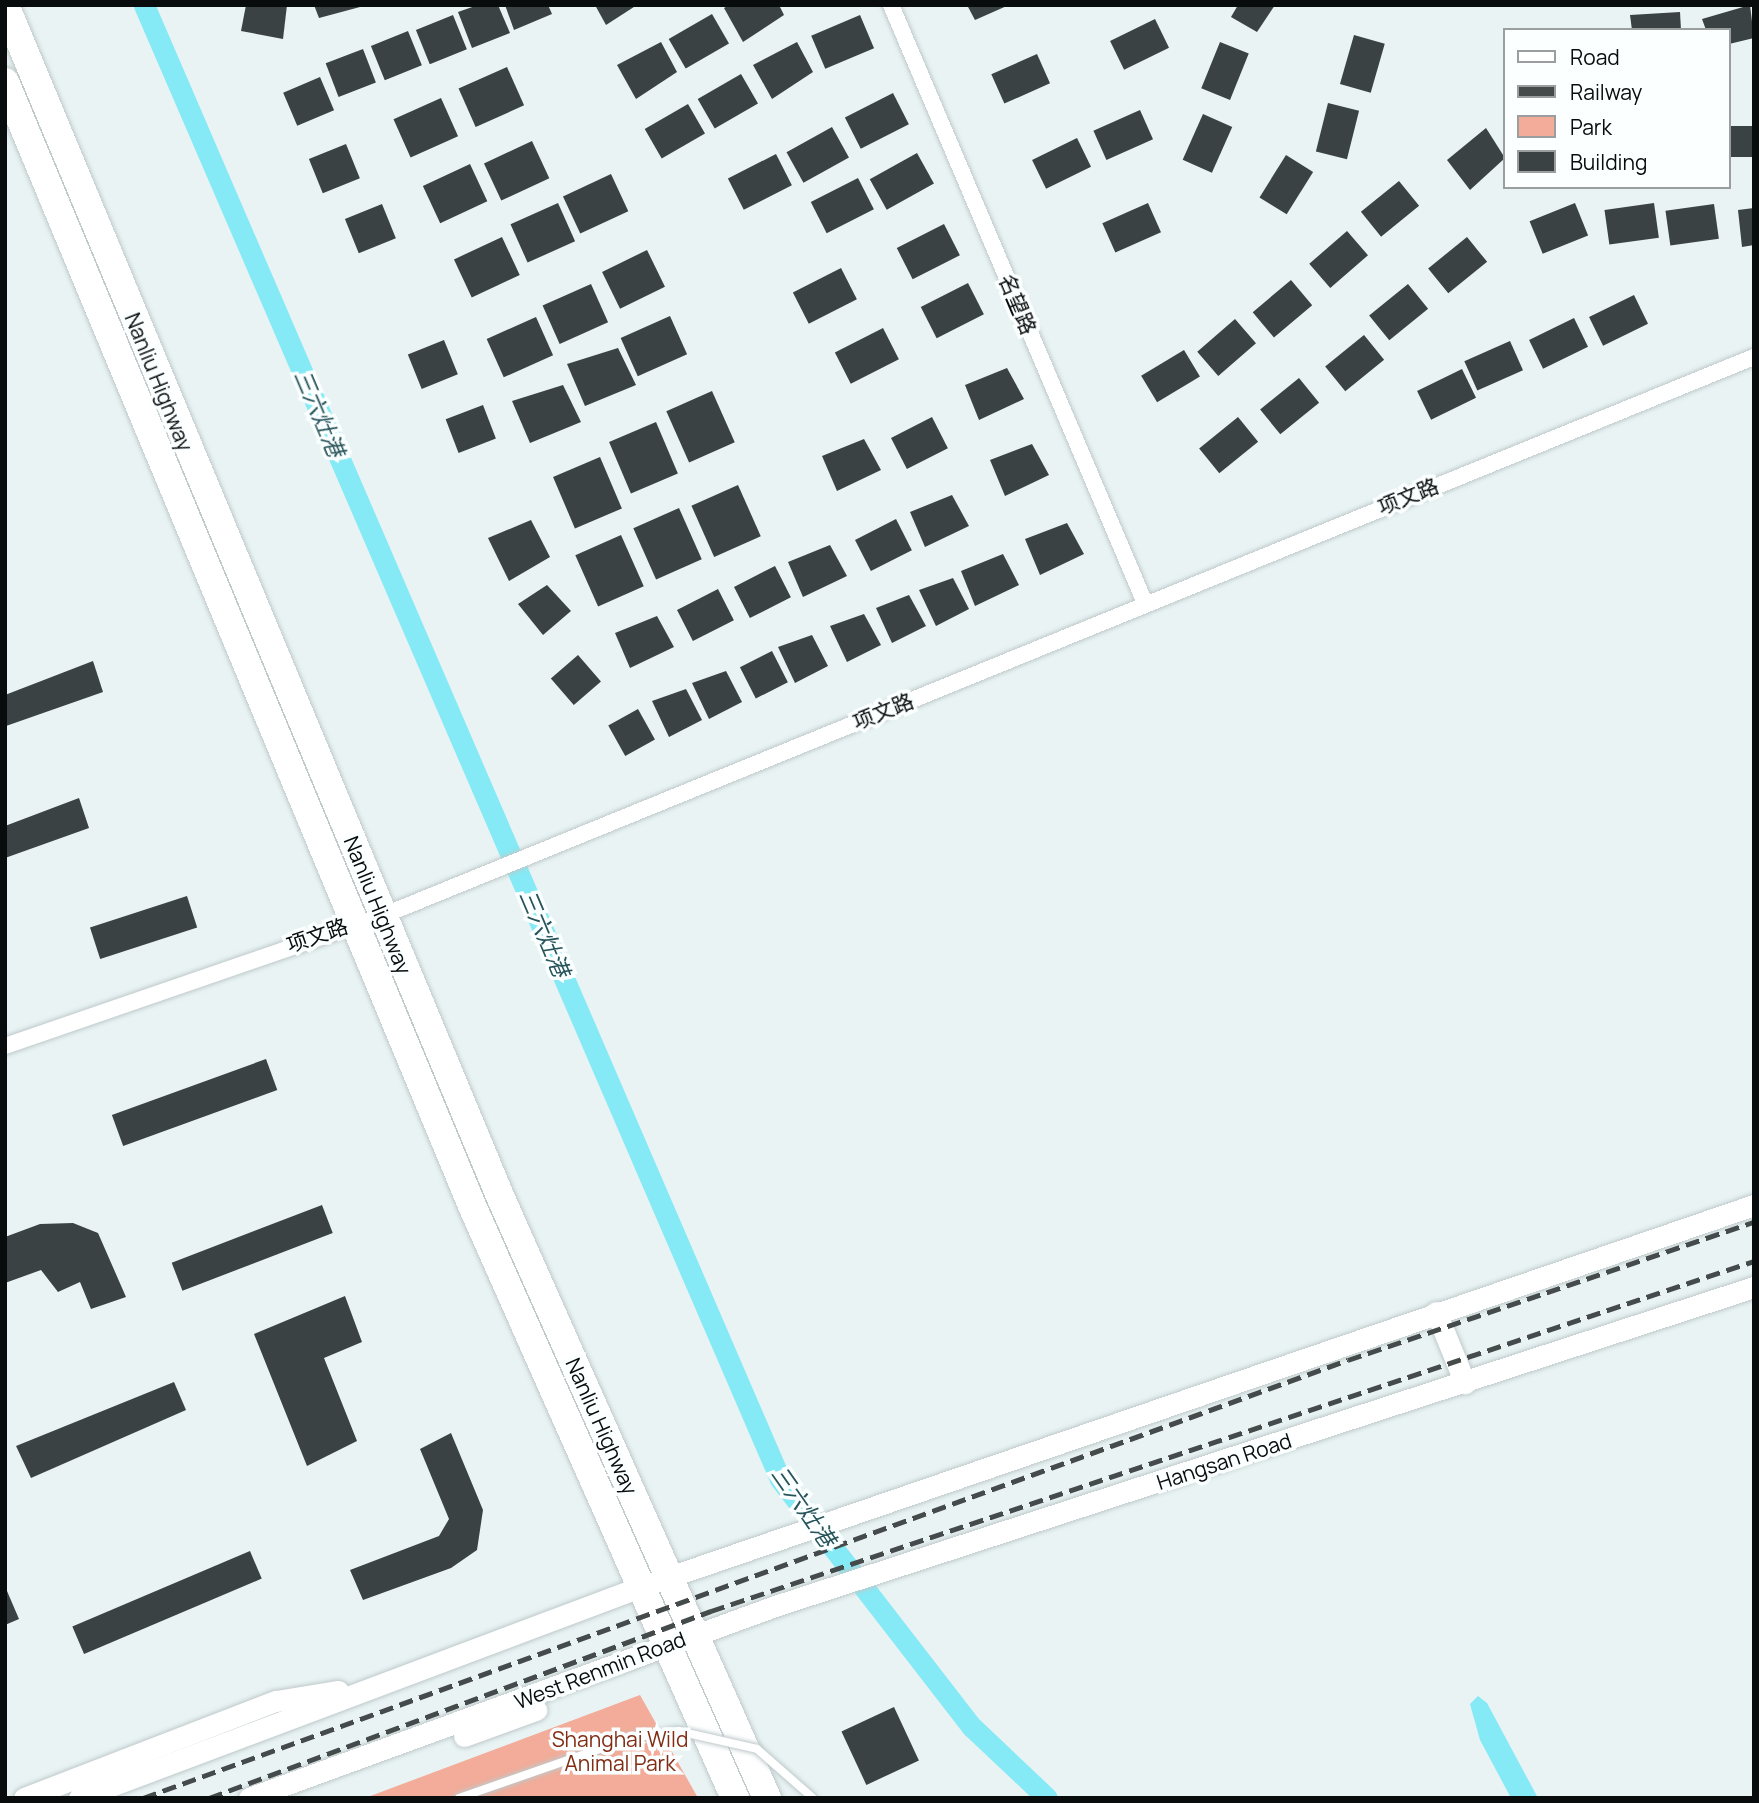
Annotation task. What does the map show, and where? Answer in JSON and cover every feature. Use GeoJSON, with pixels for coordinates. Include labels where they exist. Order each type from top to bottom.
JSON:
{"type":"FeatureCollection","features":[{"type":"Feature","properties":{"kind":"highway","name":"Nanliu Highway"},"geometry":{"type":"LineString","coordinates":[[5,5],[382,916],[767,1798]]}},
{"type":"Feature","properties":{"kind":"highway","name":"Nanliu Highway"},"geometry":{"type":"LineString","coordinates":[[5,82],[352,922],[640,1587],[735,1798]]}},
{"type":"Feature","properties":{"kind":"main road"},"geometry":{"type":"LineString","coordinates":[[79,1798],[640,1587],[1754,1205]]}},
{"type":"Feature","properties":{"kind":"main road","name":"Hangsan Road"},"geometry":{"type":"LineString","coordinates":[[695,1634],[1754,1287]]}},
{"type":"Feature","properties":{"kind":"main road"},"geometry":{"type":"LineString","coordinates":[[1436,1312],[1465,1383]]}},
{"type":"Feature","properties":{"kind":"main road","name":"West Renmin Road"},"geometry":{"type":"LineString","coordinates":[[287,1798],[670,1650],[695,1634]]}},
{"type":"Feature","properties":{"kind":"main road","name":"West Renmin Road"},"geometry":{"type":"LineString","coordinates":[[249,1798],[670,1650]]}},
{"type":"Feature","properties":{"kind":"main road"},"geometry":{"type":"LineString","coordinates":[[24,1798],[276,1701],[385,1683]]}},
{"type":"Feature","properties":{"kind":"street","name":"名望路"},"geometry":{"type":"LineString","coordinates":[[891,5],[1145,604]]}},
{"type":"Feature","properties":{"kind":"street","name":"项文路"},"geometry":{"type":"LineString","coordinates":[[5,1046],[352,922],[382,916],[1754,358]]}},
{"type":"Feature","properties":{"kind":"lane"},"geometry":{"type":"LineString","coordinates":[[458,1798],[631,1738],[678,1731],[757,1749],[813,1798]]}},
{"type":"Feature","properties":{"kind":"green space","name":"Shanghai Wild Animal Park"},"geometry":{"type":"Polygon","coordinates":[[[640,1695],[698,1798],[365,1798],[640,1695]]]}},
{"type":"Feature","properties":{"kind":"water"},"geometry":{"type":"Polygon","coordinates":[[[1478,1696],[1487,1703],[1538,1798],[1511,1798],[1480,1740],[1470,1704],[1478,1696]]]}},
{"type":"Feature","properties":{"kind":"building"},"geometry":{"type":"Polygon","coordinates":[[[246,5],[287,5],[283,39],[241,31],[246,5]]]}},
{"type":"Feature","properties":{"kind":"building"},"geometry":{"type":"Polygon","coordinates":[[[314,5],[359,5],[360,7],[319,18],[314,5]]]}},
{"type":"Feature","properties":{"kind":"building"},"geometry":{"type":"Polygon","coordinates":[[[478,5],[498,5],[510,33],[472,48],[458,12],[478,5]]]}},
{"type":"Feature","properties":{"kind":"building"},"geometry":{"type":"Polygon","coordinates":[[[505,5],[548,5],[552,14],[514,30],[505,5]]]}},
{"type":"Feature","properties":{"kind":"building"},"geometry":{"type":"Polygon","coordinates":[[[595,5],[637,5],[606,25],[595,5]]]}},
{"type":"Feature","properties":{"kind":"building"},"geometry":{"type":"Polygon","coordinates":[[[729,5],[779,5],[784,15],[743,42],[724,8],[729,5]]]}},
{"type":"Feature","properties":{"kind":"building"},"geometry":{"type":"Polygon","coordinates":[[[967,5],[1009,5],[975,20],[967,5]]]}},
{"type":"Feature","properties":{"kind":"building"},"geometry":{"type":"Polygon","coordinates":[[[1238,5],[1275,5],[1257,32],[1231,17],[1238,5]]]}},
{"type":"Feature","properties":{"kind":"building"},"geometry":{"type":"Polygon","coordinates":[[[1750,5],[1754,38],[1731,44],[1731,28],[1705,28],[1702,19],[1750,5]]]}},
{"type":"Feature","properties":{"kind":"building"},"geometry":{"type":"Polygon","coordinates":[[[1680,12],[1681,28],[1632,28],[1630,15],[1680,12]]]}},
{"type":"Feature","properties":{"kind":"building"},"geometry":{"type":"Polygon","coordinates":[[[712,14],[729,43],[686,68],[669,39],[712,14]]]}},
{"type":"Feature","properties":{"kind":"building"},"geometry":{"type":"Polygon","coordinates":[[[453,15],[467,49],[430,64],[416,30],[453,15]]]}},
{"type":"Feature","properties":{"kind":"building"},"geometry":{"type":"Polygon","coordinates":[[[860,15],[874,48],[825,69],[811,36],[860,15]]]}},
{"type":"Feature","properties":{"kind":"building"},"geometry":{"type":"Polygon","coordinates":[[[1155,19],[1169,48],[1124,70],[1110,41],[1155,19]]]}},
{"type":"Feature","properties":{"kind":"building"},"geometry":{"type":"Polygon","coordinates":[[[408,31],[422,65],[385,80],[371,46],[408,31]]]}},
{"type":"Feature","properties":{"kind":"building"},"geometry":{"type":"Polygon","coordinates":[[[1354,35],[1385,44],[1371,93],[1340,84],[1354,35]]]}},
{"type":"Feature","properties":{"kind":"building"},"geometry":{"type":"Polygon","coordinates":[[[661,42],[677,72],[636,99],[617,65],[661,42]]]}},
{"type":"Feature","properties":{"kind":"building"},"geometry":{"type":"Polygon","coordinates":[[[797,42],[813,72],[772,99],[753,65],[797,42]]]}},
{"type":"Feature","properties":{"kind":"building"},"geometry":{"type":"Polygon","coordinates":[[[1220,42],[1249,54],[1230,100],[1201,88],[1220,42]]]}},
{"type":"Feature","properties":{"kind":"building"},"geometry":{"type":"Polygon","coordinates":[[[363,49],[376,83],[339,97],[326,63],[363,49]]]}},
{"type":"Feature","properties":{"kind":"building"},"geometry":{"type":"Polygon","coordinates":[[[1037,54],[1050,83],[1004,104],[991,74],[1037,54]]]}},
{"type":"Feature","properties":{"kind":"building"},"geometry":{"type":"Polygon","coordinates":[[[507,67],[524,105],[476,127],[459,89],[507,67]]]}},
{"type":"Feature","properties":{"kind":"building"},"geometry":{"type":"Polygon","coordinates":[[[741,74],[758,103],[715,128],[698,99],[741,74]]]}},
{"type":"Feature","properties":{"kind":"building"},"geometry":{"type":"Polygon","coordinates":[[[320,77],[334,110],[297,126],[283,93],[320,77]]]}},
{"type":"Feature","properties":{"kind":"building"},"geometry":{"type":"Polygon","coordinates":[[[893,93],[909,124],[861,149],[845,118],[893,93]]]}},
{"type":"Feature","properties":{"kind":"building"},"geometry":{"type":"Polygon","coordinates":[[[441,98],[458,136],[411,158],[393,119],[441,98]]]}},
{"type":"Feature","properties":{"kind":"building"},"geometry":{"type":"Polygon","coordinates":[[[1328,103],[1359,111],[1347,159],[1316,152],[1328,103]]]}},
{"type":"Feature","properties":{"kind":"building"},"geometry":{"type":"Polygon","coordinates":[[[688,104],[705,133],[662,158],[645,129],[688,104]]]}},
{"type":"Feature","properties":{"kind":"building"},"geometry":{"type":"Polygon","coordinates":[[[1140,110],[1153,139],[1106,160],[1093,131],[1140,110]]]}},
{"type":"Feature","properties":{"kind":"building"},"geometry":{"type":"Polygon","coordinates":[[[1203,114],[1232,127],[1212,173],[1183,160],[1203,114]]]}},
{"type":"Feature","properties":{"kind":"building"},"geometry":{"type":"Polygon","coordinates":[[[1731,126],[1754,126],[1754,157],[1731,157],[1731,126]]]}},
{"type":"Feature","properties":{"kind":"building"},"geometry":{"type":"Polygon","coordinates":[[[832,127],[849,158],[803,183],[787,152],[832,127]]]}},
{"type":"Feature","properties":{"kind":"building"},"geometry":{"type":"Polygon","coordinates":[[[1486,128],[1504,156],[1470,190],[1447,160],[1486,128]]]}},
{"type":"Feature","properties":{"kind":"building"},"geometry":{"type":"Polygon","coordinates":[[[1077,138],[1091,167],[1046,189],[1032,160],[1077,138]]]}},
{"type":"Feature","properties":{"kind":"building"},"geometry":{"type":"Polygon","coordinates":[[[532,141],[549,178],[501,201],[484,163],[532,141]]]}},
{"type":"Feature","properties":{"kind":"building"},"geometry":{"type":"Polygon","coordinates":[[[346,144],[360,178],[323,193],[309,159],[346,144]]]}},
{"type":"Feature","properties":{"kind":"building"},"geometry":{"type":"Polygon","coordinates":[[[917,153],[934,184],[887,210],[870,179],[917,153]]]}},
{"type":"Feature","properties":{"kind":"building"},"geometry":{"type":"Polygon","coordinates":[[[776,154],[792,185],[744,210],[728,179],[776,154]]]}},
{"type":"Feature","properties":{"kind":"building"},"geometry":{"type":"Polygon","coordinates":[[[1286,155],[1313,172],[1287,214],[1260,197],[1286,155]]]}},
{"type":"Feature","properties":{"kind":"building"},"geometry":{"type":"Polygon","coordinates":[[[470,164],[487,201],[440,223],[423,186],[470,164]]]}},
{"type":"Feature","properties":{"kind":"building"},"geometry":{"type":"Polygon","coordinates":[[[611,174],[628,211],[580,234],[563,196],[611,174]]]}},
{"type":"Feature","properties":{"kind":"building"},"geometry":{"type":"Polygon","coordinates":[[[858,178],[874,209],[827,233],[811,202],[858,178]]]}},
{"type":"Feature","properties":{"kind":"building"},"geometry":{"type":"Polygon","coordinates":[[[1399,181],[1419,206],[1381,237],[1361,212],[1399,181]]]}},
{"type":"Feature","properties":{"kind":"building"},"geometry":{"type":"Polygon","coordinates":[[[558,203],[575,241],[528,263],[510,224],[558,203]]]}},
{"type":"Feature","properties":{"kind":"building"},"geometry":{"type":"Polygon","coordinates":[[[1148,203],[1161,232],[1115,253],[1102,223],[1148,203]]]}},
{"type":"Feature","properties":{"kind":"building"},"geometry":{"type":"Polygon","coordinates":[[[1575,203],[1588,235],[1543,254],[1530,221],[1575,203]]]}},
{"type":"Feature","properties":{"kind":"building"},"geometry":{"type":"Polygon","coordinates":[[[1654,203],[1659,238],[1609,245],[1604,210],[1654,203]]]}},
{"type":"Feature","properties":{"kind":"building"},"geometry":{"type":"Polygon","coordinates":[[[382,204],[396,238],[359,253],[345,219],[382,204]]]}},
{"type":"Feature","properties":{"kind":"building"},"geometry":{"type":"Polygon","coordinates":[[[1714,204],[1719,239],[1670,245],[1665,211],[1714,204]]]}},
{"type":"Feature","properties":{"kind":"building"},"geometry":{"type":"Polygon","coordinates":[[[1754,208],[1754,245],[1742,247],[1738,210],[1754,208]]]}},
{"type":"Feature","properties":{"kind":"building"},"geometry":{"type":"Polygon","coordinates":[[[944,224],[960,255],[913,279],[897,248],[944,224]]]}},
{"type":"Feature","properties":{"kind":"building"},"geometry":{"type":"Polygon","coordinates":[[[1347,231],[1368,255],[1330,288],[1309,264],[1347,231]]]}},
{"type":"Feature","properties":{"kind":"building"},"geometry":{"type":"Polygon","coordinates":[[[502,237],[520,275],[472,297],[454,259],[502,237]]]}},
{"type":"Feature","properties":{"kind":"building"},"geometry":{"type":"Polygon","coordinates":[[[1467,237],[1487,262],[1448,293],[1428,268],[1467,237]]]}},
{"type":"Feature","properties":{"kind":"building"},"geometry":{"type":"Polygon","coordinates":[[[647,250],[665,287],[620,309],[602,272],[647,250]]]}},
{"type":"Feature","properties":{"kind":"building"},"geometry":{"type":"Polygon","coordinates":[[[841,268],[857,299],[809,324],[793,293],[841,268]]]}},
{"type":"Feature","properties":{"kind":"building"},"geometry":{"type":"Polygon","coordinates":[[[1291,280],[1312,305],[1274,337],[1253,312],[1291,280]]]}},
{"type":"Feature","properties":{"kind":"building"},"geometry":{"type":"Polygon","coordinates":[[[968,283],[984,314],[937,338],[921,307],[968,283]]]}},
{"type":"Feature","properties":{"kind":"building"},"geometry":{"type":"Polygon","coordinates":[[[591,284],[608,322],[560,344],[543,306],[591,284]]]}},
{"type":"Feature","properties":{"kind":"building"},"geometry":{"type":"Polygon","coordinates":[[[1408,284],[1428,309],[1389,340],[1369,315],[1408,284]]]}},
{"type":"Feature","properties":{"kind":"building"},"geometry":{"type":"Polygon","coordinates":[[[1634,295],[1648,324],[1603,346],[1589,317],[1634,295]]]}},
{"type":"Feature","properties":{"kind":"building"},"geometry":{"type":"Polygon","coordinates":[[[670,316],[687,354],[638,376],[621,338],[670,316]]]}},
{"type":"Feature","properties":{"kind":"building"},"geometry":{"type":"Polygon","coordinates":[[[536,317],[553,355],[504,377],[487,339],[536,317]]]}},
{"type":"Feature","properties":{"kind":"building"},"geometry":{"type":"Polygon","coordinates":[[[1574,318],[1588,347],[1543,369],[1529,340],[1574,318]]]}},
{"type":"Feature","properties":{"kind":"building"},"geometry":{"type":"Polygon","coordinates":[[[1235,319],[1256,343],[1218,376],[1197,352],[1235,319]]]}},
{"type":"Feature","properties":{"kind":"building"},"geometry":{"type":"Polygon","coordinates":[[[883,328],[899,359],[851,384],[835,353],[883,328]]]}},
{"type":"Feature","properties":{"kind":"building"},"geometry":{"type":"Polygon","coordinates":[[[1364,335],[1384,360],[1345,391],[1325,366],[1364,335]]]}},
{"type":"Feature","properties":{"kind":"building"},"geometry":{"type":"Polygon","coordinates":[[[444,340],[458,374],[422,389],[408,355],[444,340]]]}},
{"type":"Feature","properties":{"kind":"building"},"geometry":{"type":"Polygon","coordinates":[[[1510,341],[1523,370],[1477,391],[1464,361],[1510,341]]]}},
{"type":"Feature","properties":{"kind":"building"},"geometry":{"type":"Polygon","coordinates":[[[618,348],[636,385],[585,406],[567,364],[618,348]]]}},
{"type":"Feature","properties":{"kind":"building"},"geometry":{"type":"Polygon","coordinates":[[[1184,350],[1200,377],[1157,402],[1141,376],[1184,350]]]}},
{"type":"Feature","properties":{"kind":"building"},"geometry":{"type":"Polygon","coordinates":[[[1007,368],[1024,399],[979,420],[965,385],[1007,368]]]}},
{"type":"Feature","properties":{"kind":"building"},"geometry":{"type":"Polygon","coordinates":[[[1462,369],[1476,398],[1431,420],[1417,391],[1462,369]]]}},
{"type":"Feature","properties":{"kind":"building"},"geometry":{"type":"Polygon","coordinates":[[[1299,378],[1319,403],[1280,434],[1260,409],[1299,378]]]}},
{"type":"Feature","properties":{"kind":"building"},"geometry":{"type":"Polygon","coordinates":[[[563,385],[581,422],[530,443],[512,401],[563,385]]]}},
{"type":"Feature","properties":{"kind":"building"},"geometry":{"type":"Polygon","coordinates":[[[712,391],[735,442],[689,462],[666,411],[712,391]]]}},
{"type":"Feature","properties":{"kind":"building"},"geometry":{"type":"Polygon","coordinates":[[[483,405],[496,439],[459,453],[446,419],[483,405]]]}},
{"type":"Feature","properties":{"kind":"building"},"geometry":{"type":"Polygon","coordinates":[[[932,417],[948,448],[907,469],[891,438],[932,417]]]}},
{"type":"Feature","properties":{"kind":"building"},"geometry":{"type":"Polygon","coordinates":[[[1238,417],[1258,442],[1219,473],[1199,448],[1238,417]]]}},
{"type":"Feature","properties":{"kind":"building"},"geometry":{"type":"Polygon","coordinates":[[[656,422],[678,474],[631,493],[609,442],[656,422]]]}},
{"type":"Feature","properties":{"kind":"building"},"geometry":{"type":"Polygon","coordinates":[[[864,439],[881,470],[837,491],[822,456],[864,439]]]}},
{"type":"Feature","properties":{"kind":"building"},"geometry":{"type":"Polygon","coordinates":[[[1032,444],[1049,475],[1005,496],[990,460],[1032,444]]]}},
{"type":"Feature","properties":{"kind":"building"},"geometry":{"type":"Polygon","coordinates":[[[600,457],[622,509],[575,528],[553,477],[600,457]]]}},
{"type":"Feature","properties":{"kind":"building"},"geometry":{"type":"Polygon","coordinates":[[[738,485],[761,536],[714,557],[691,506],[738,485]]]}},
{"type":"Feature","properties":{"kind":"building"},"geometry":{"type":"Polygon","coordinates":[[[952,495],[969,526],[925,547],[910,512],[952,495]]]}},
{"type":"Feature","properties":{"kind":"building"},"geometry":{"type":"Polygon","coordinates":[[[679,508],[702,559],[656,579],[633,528],[679,508]]]}},
{"type":"Feature","properties":{"kind":"building"},"geometry":{"type":"Polygon","coordinates":[[[896,519],[912,550],[871,571],[855,540],[896,519]]]}},
{"type":"Feature","properties":{"kind":"building"},"geometry":{"type":"Polygon","coordinates":[[[531,520],[550,557],[509,581],[488,538],[531,520]]]}},
{"type":"Feature","properties":{"kind":"building"},"geometry":{"type":"Polygon","coordinates":[[[1067,523],[1084,554],[1040,575],[1025,539],[1067,523]]]}},
{"type":"Feature","properties":{"kind":"building"},"geometry":{"type":"Polygon","coordinates":[[[621,535],[644,586],[598,606],[575,555],[621,535]]]}},
{"type":"Feature","properties":{"kind":"building"},"geometry":{"type":"Polygon","coordinates":[[[830,545],[847,576],[803,597],[788,562],[830,545]]]}},
{"type":"Feature","properties":{"kind":"building"},"geometry":{"type":"Polygon","coordinates":[[[1003,554],[1019,585],[975,606],[961,571],[1003,554]]]}},
{"type":"Feature","properties":{"kind":"building"},"geometry":{"type":"Polygon","coordinates":[[[775,566],[791,597],[750,618],[734,587],[775,566]]]}},
{"type":"Feature","properties":{"kind":"building"},"geometry":{"type":"Polygon","coordinates":[[[953,578],[969,609],[936,626],[919,590],[953,578]]]}},
{"type":"Feature","properties":{"kind":"building"},"geometry":{"type":"Polygon","coordinates":[[[547,585],[571,611],[543,635],[518,604],[547,585]]]}},
{"type":"Feature","properties":{"kind":"building"},"geometry":{"type":"Polygon","coordinates":[[[718,589],[734,620],[693,641],[677,610],[718,589]]]}},
{"type":"Feature","properties":{"kind":"building"},"geometry":{"type":"Polygon","coordinates":[[[909,595],[926,626],[892,643],[876,608],[909,595]]]}},
{"type":"Feature","properties":{"kind":"building"},"geometry":{"type":"Polygon","coordinates":[[[864,614],[881,645],[847,662],[830,626],[864,614]]]}},
{"type":"Feature","properties":{"kind":"building"},"geometry":{"type":"Polygon","coordinates":[[[657,616],[674,647],[630,668],[615,633],[657,616]]]}},
{"type":"Feature","properties":{"kind":"building"},"geometry":{"type":"Polygon","coordinates":[[[812,635],[828,666],[795,683],[778,647],[812,635]]]}},
{"type":"Feature","properties":{"kind":"building"},"geometry":{"type":"Polygon","coordinates":[[[772,651],[788,682],[756,699],[740,667],[772,651]]]}},
{"type":"Feature","properties":{"kind":"building"},"geometry":{"type":"Polygon","coordinates":[[[578,655],[601,681],[574,705],[551,679],[578,655]]]}},
{"type":"Feature","properties":{"kind":"building"},"geometry":{"type":"Polygon","coordinates":[[[93,661],[103,692],[6,726],[5,695],[93,661]]]}},
{"type":"Feature","properties":{"kind":"building"},"geometry":{"type":"Polygon","coordinates":[[[726,671],[742,702],[709,719],[692,683],[726,671]]]}},
{"type":"Feature","properties":{"kind":"building"},"geometry":{"type":"Polygon","coordinates":[[[686,689],[702,720],[669,737],[652,701],[686,689]]]}},
{"type":"Feature","properties":{"kind":"building"},"geometry":{"type":"Polygon","coordinates":[[[638,709],[655,740],[625,756],[608,725],[638,709]]]}},
{"type":"Feature","properties":{"kind":"building"},"geometry":{"type":"Polygon","coordinates":[[[79,798],[89,828],[5,858],[5,826],[79,798]]]}},
{"type":"Feature","properties":{"kind":"building"},"geometry":{"type":"Polygon","coordinates":[[[187,896],[197,927],[100,959],[90,928],[187,896]]]}},
{"type":"Feature","properties":{"kind":"building"},"geometry":{"type":"Polygon","coordinates":[[[266,1059],[277,1090],[123,1146],[112,1115],[266,1059]]]}},
{"type":"Feature","properties":{"kind":"building"},"geometry":{"type":"Polygon","coordinates":[[[322,1205],[333,1233],[182,1291],[172,1263],[322,1205]]]}},
{"type":"Feature","properties":{"kind":"building"},"geometry":{"type":"Polygon","coordinates":[[[73,1223],[98,1233],[126,1297],[91,1309],[80,1282],[58,1292],[41,1270],[5,1283],[5,1237],[40,1224],[73,1223]]]}},
{"type":"Feature","properties":{"kind":"building"},"geometry":{"type":"Polygon","coordinates":[[[345,1296],[362,1342],[324,1358],[357,1441],[307,1466],[254,1334],[345,1296]]]}},
{"type":"Feature","properties":{"kind":"building"},"geometry":{"type":"Polygon","coordinates":[[[174,1382],[186,1410],[31,1478],[16,1446],[174,1382]]]}},
{"type":"Feature","properties":{"kind":"building"},"geometry":{"type":"Polygon","coordinates":[[[451,1433],[483,1510],[477,1550],[451,1568],[363,1600],[350,1570],[439,1536],[449,1519],[420,1449],[451,1433]]]}},
{"type":"Feature","properties":{"kind":"building"},"geometry":{"type":"Polygon","coordinates":[[[250,1551],[262,1579],[84,1654],[72,1626],[250,1551]]]}},
{"type":"Feature","properties":{"kind":"building"},"geometry":{"type":"Polygon","coordinates":[[[7,1591],[19,1619],[5,1625],[5,1592],[7,1591]]]}},
{"type":"Feature","properties":{"kind":"building"},"geometry":{"type":"Polygon","coordinates":[[[894,1707],[919,1760],[866,1785],[841,1732],[894,1707]]]}},
{"type":"Feature","properties":{"kind":"waterway","name":"三六灶港"},"geometry":{"type":"LineString","coordinates":[[144,5],[780,1479],[972,1727],[1047,1798]]}},
{"type":"Feature","properties":{"kind":"railway"},"geometry":{"type":"LineString","coordinates":[[143,1798],[1348,1360],[1754,1222]]}},
{"type":"Feature","properties":{"kind":"railway"},"geometry":{"type":"LineString","coordinates":[[209,1798],[711,1611],[1754,1261]]}}]}
